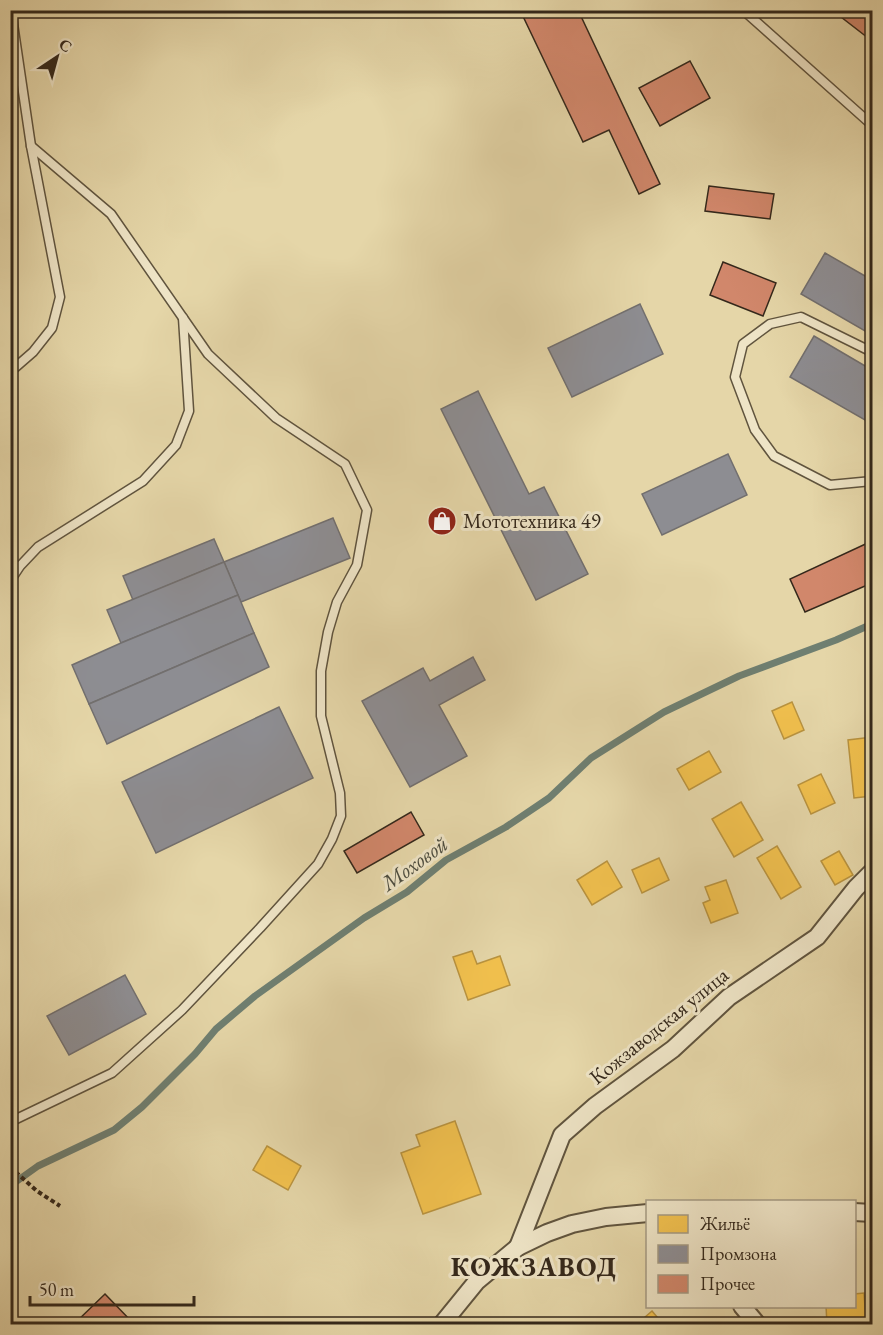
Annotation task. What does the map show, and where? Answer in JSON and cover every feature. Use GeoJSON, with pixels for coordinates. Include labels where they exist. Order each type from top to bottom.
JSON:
{"type":"FeatureCollection","features":[{"type":"Feature","properties":{"kind":"street","name":"Кожзаводская улица"},"geometry":{"type":"LineString","coordinates":[[518,1247],[562,1135],[595,1106],[673,1049],[729,997],[817,937],[856,888],[873,872]]}},
{"type":"Feature","properties":{"kind":"street"},"geometry":{"type":"LineString","coordinates":[[856,1212],[873,1213]]}},
{"type":"Feature","properties":{"kind":"street"},"geometry":{"type":"LineString","coordinates":[[442,1324],[477,1281],[518,1247],[572,1224],[606,1217],[646,1213]]}},
{"type":"Feature","properties":{"kind":"street"},"geometry":{"type":"LineString","coordinates":[[744,1308],[757,1324]]}},
{"type":"Feature","properties":{"kind":"lane"},"geometry":{"type":"LineString","coordinates":[[10,10],[31,146],[60,297],[52,328],[33,352],[10,372]]}},
{"type":"Feature","properties":{"kind":"lane"},"geometry":{"type":"LineString","coordinates":[[743,10],[873,125]]}},
{"type":"Feature","properties":{"kind":"lane"},"geometry":{"type":"LineString","coordinates":[[10,1122],[112,1073],[182,1010],[318,864],[332,839],[341,816],[340,793],[321,716],[321,671],[328,632],[337,602],[357,565],[367,510],[345,464],[276,418],[208,354],[111,214],[31,146]]}},
{"type":"Feature","properties":{"kind":"lane"},"geometry":{"type":"LineString","coordinates":[[10,581],[20,566],[38,547],[143,481],[176,446],[189,411],[183,317]]}},
{"type":"Feature","properties":{"kind":"lane"},"geometry":{"type":"LineString","coordinates":[[873,352],[801,317],[770,324],[742,344],[735,377],[756,430],[774,456],[830,485],[873,481]]}},
{"type":"Feature","properties":{"kind":"path"},"geometry":{"type":"LineString","coordinates":[[10,1167],[37,1191],[60,1206]]}},
{"type":"Feature","properties":{"kind":"building: Жильё"},"geometry":{"type":"Polygon","coordinates":[[[792,702],[804,730],[784,739],[772,711],[792,702]]]}},
{"type":"Feature","properties":{"kind":"building: Жильё"},"geometry":{"type":"Polygon","coordinates":[[[872,737],[872,796],[854,798],[848,740],[872,737]]]}},
{"type":"Feature","properties":{"kind":"building: Жильё"},"geometry":{"type":"Polygon","coordinates":[[[709,751],[721,772],[689,790],[677,769],[709,751]]]}},
{"type":"Feature","properties":{"kind":"building: Жильё"},"geometry":{"type":"Polygon","coordinates":[[[821,774],[835,803],[811,814],[798,785],[821,774]]]}},
{"type":"Feature","properties":{"kind":"building: Жильё"},"geometry":{"type":"Polygon","coordinates":[[[741,802],[763,840],[734,857],[712,819],[741,802]]]}},
{"type":"Feature","properties":{"kind":"building: Жильё"},"geometry":{"type":"Polygon","coordinates":[[[777,846],[801,887],[781,899],[757,858],[777,846]]]}},
{"type":"Feature","properties":{"kind":"building: Жильё"},"geometry":{"type":"Polygon","coordinates":[[[839,851],[853,875],[835,885],[821,861],[839,851]]]}},
{"type":"Feature","properties":{"kind":"building: Жильё"},"geometry":{"type":"Polygon","coordinates":[[[659,858],[669,880],[642,893],[632,870],[659,858]]]}},
{"type":"Feature","properties":{"kind":"building: Жильё"},"geometry":{"type":"Polygon","coordinates":[[[607,861],[622,887],[592,905],[577,880],[607,861]]]}},
{"type":"Feature","properties":{"kind":"building: Жильё"},"geometry":{"type":"Polygon","coordinates":[[[726,880],[738,913],[711,923],[703,903],[710,900],[705,887],[726,880]]]}},
{"type":"Feature","properties":{"kind":"building: Жильё"},"geometry":{"type":"Polygon","coordinates":[[[472,951],[477,964],[500,956],[510,985],[468,1000],[453,957],[472,951]]]}},
{"type":"Feature","properties":{"kind":"building: Жильё"},"geometry":{"type":"Polygon","coordinates":[[[455,1121],[481,1194],[423,1214],[401,1153],[420,1146],[416,1135],[455,1121]]]}},
{"type":"Feature","properties":{"kind":"building: Жильё"},"geometry":{"type":"Polygon","coordinates":[[[267,1146],[301,1166],[288,1190],[253,1170],[267,1146]]]}},
{"type":"Feature","properties":{"kind":"building: Жильё"},"geometry":{"type":"Polygon","coordinates":[[[864,1293],[866,1322],[827,1324],[826,1308],[856,1308],[856,1294],[864,1293]]]}},
{"type":"Feature","properties":{"kind":"building: Жильё"},"geometry":{"type":"Polygon","coordinates":[[[652,1311],[663,1324],[637,1324],[652,1311]]]}},
{"type":"Feature","properties":{"kind":"building: Промзона"},"geometry":{"type":"Polygon","coordinates":[[[825,253],[872,280],[872,335],[801,294],[825,253]]]}},
{"type":"Feature","properties":{"kind":"building: Промзона"},"geometry":{"type":"Polygon","coordinates":[[[640,304],[663,354],[572,397],[548,348],[640,304]]]}},
{"type":"Feature","properties":{"kind":"building: Промзона"},"geometry":{"type":"Polygon","coordinates":[[[814,336],[872,370],[872,424],[790,377],[814,336]]]}},
{"type":"Feature","properties":{"kind":"building: Промзона"},"geometry":{"type":"Polygon","coordinates":[[[478,391],[529,494],[544,487],[588,574],[536,600],[441,409],[478,391]]]}},
{"type":"Feature","properties":{"kind":"building: Промзона"},"geometry":{"type":"Polygon","coordinates":[[[728,454],[747,495],[662,535],[642,494],[728,454]]]}},
{"type":"Feature","properties":{"kind":"building: Промзона"},"geometry":{"type":"Polygon","coordinates":[[[333,518],[350,558],[241,602],[224,562],[333,518]]]}},
{"type":"Feature","properties":{"kind":"building: Промзона"},"geometry":{"type":"Polygon","coordinates":[[[214,539],[224,562],[133,600],[123,576],[214,539]]]}},
{"type":"Feature","properties":{"kind":"building: Промзона"},"geometry":{"type":"Polygon","coordinates":[[[224,562],[238,595],[121,643],[107,610],[224,562]]]}},
{"type":"Feature","properties":{"kind":"building: Промзона"},"geometry":{"type":"Polygon","coordinates":[[[238,595],[254,633],[89,704],[72,665],[238,595]]]}},
{"type":"Feature","properties":{"kind":"building: Промзона"},"geometry":{"type":"Polygon","coordinates":[[[254,633],[269,667],[107,744],[89,704],[254,633]]]}},
{"type":"Feature","properties":{"kind":"building: Промзона"},"geometry":{"type":"Polygon","coordinates":[[[473,657],[485,680],[439,705],[467,756],[410,787],[362,701],[423,668],[430,681],[473,657]]]}},
{"type":"Feature","properties":{"kind":"building: Промзона"},"geometry":{"type":"Polygon","coordinates":[[[279,707],[313,778],[156,853],[122,782],[279,707]]]}},
{"type":"Feature","properties":{"kind":"building: Промзона"},"geometry":{"type":"Polygon","coordinates":[[[125,975],[146,1014],[69,1055],[47,1016],[125,975]]]}},
{"type":"Feature","properties":{"kind":"building: Прочее"},"geometry":{"type":"Polygon","coordinates":[[[520,10],[578,10],[660,184],[639,194],[609,130],[583,142],[520,10]]]}},
{"type":"Feature","properties":{"kind":"building: Прочее"},"geometry":{"type":"Polygon","coordinates":[[[832,10],[872,10],[872,41],[832,10]]]}},
{"type":"Feature","properties":{"kind":"building: Прочее"},"geometry":{"type":"Polygon","coordinates":[[[690,61],[710,98],[660,126],[639,88],[690,61]]]}},
{"type":"Feature","properties":{"kind":"building: Прочее"},"geometry":{"type":"Polygon","coordinates":[[[709,186],[774,194],[770,219],[705,211],[709,186]]]}},
{"type":"Feature","properties":{"kind":"building: Прочее"},"geometry":{"type":"Polygon","coordinates":[[[723,262],[776,283],[763,316],[710,295],[723,262]]]}},
{"type":"Feature","properties":{"kind":"building: Прочее"},"geometry":{"type":"Polygon","coordinates":[[[872,541],[872,583],[805,612],[790,579],[872,541]]]}},
{"type":"Feature","properties":{"kind":"building: Прочее"},"geometry":{"type":"Polygon","coordinates":[[[411,812],[424,835],[357,873],[344,851],[411,812]]]}},
{"type":"Feature","properties":{"kind":"building: Прочее"},"geometry":{"type":"Polygon","coordinates":[[[105,1294],[134,1324],[74,1324],[105,1294]]]}},
{"type":"Feature","properties":{"kind":"waterway","name":"Моховой"},"geometry":{"type":"LineString","coordinates":[[10,1186],[38,1166],[114,1130],[142,1107],[195,1054],[216,1029],[255,996],[364,918],[407,892],[446,860],[506,827],[549,798],[591,758],[664,712],[739,676],[872,624]]}},
{"type":"Feature","properties":{"kind":"place","name":"Мототехника 49"},"geometry":{"type":"Point","coordinates":[442,521]}},
{"type":"Feature","properties":{"kind":"district","name":"КОЖЗАВОД"},"geometry":{"type":"Point","coordinates":[534,1267]}}]}
